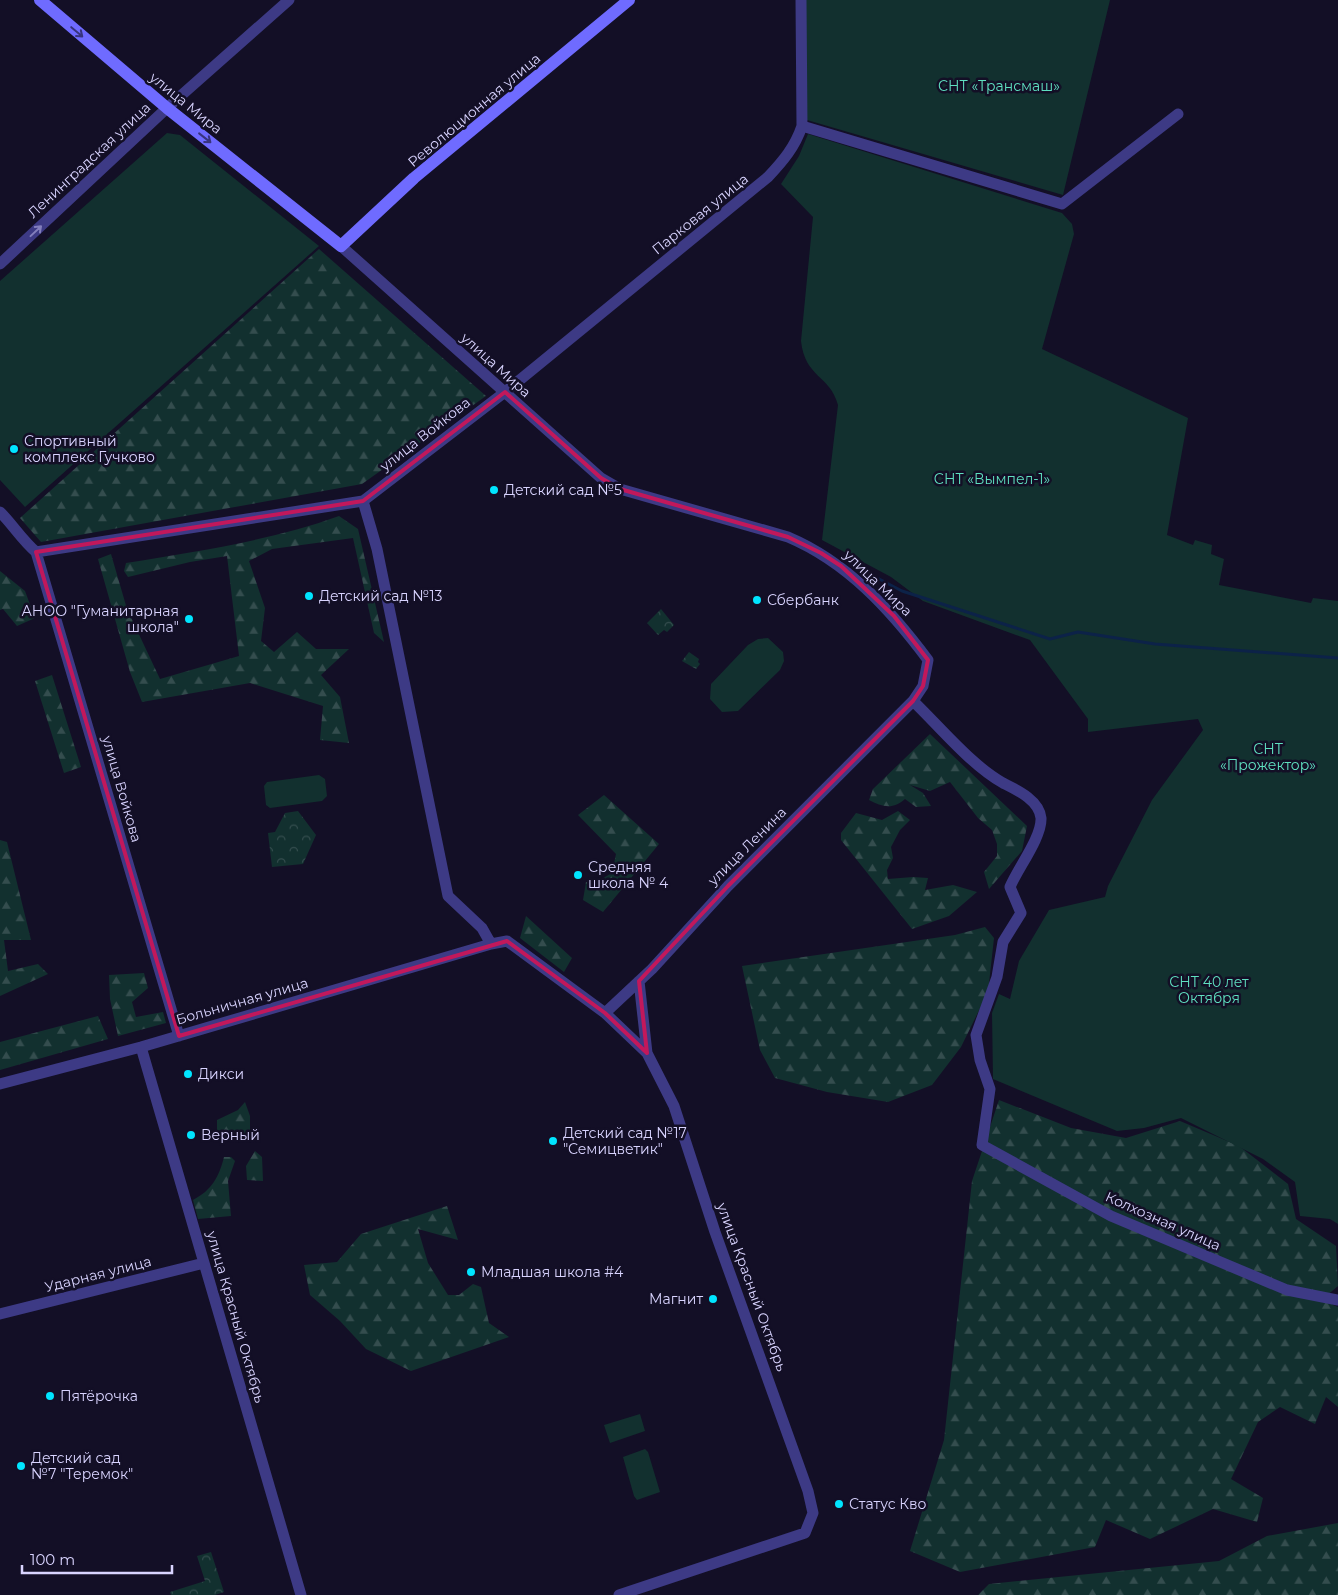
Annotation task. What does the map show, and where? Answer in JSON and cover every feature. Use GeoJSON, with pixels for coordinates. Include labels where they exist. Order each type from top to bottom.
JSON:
{"type":"FeatureCollection","features":[{"type":"Feature","properties":{"kind":"street","name":"улица Мира"},"geometry":{"type":"LineString","coordinates":[[40,0],[167,108],[341,246],[601,478],[620,489],[788,537],[809,546],[841,566],[894,616],[928,660],[923,686],[913,700]]}},
{"type":"Feature","properties":{"kind":"street","name":"Ленинградская улица"},"geometry":{"type":"LineString","coordinates":[[0,264],[167,108],[289,0]]}},
{"type":"Feature","properties":{"kind":"street","name":"Революционная улица"},"geometry":{"type":"LineString","coordinates":[[341,246],[414,178],[630,0]]}},
{"type":"Feature","properties":{"kind":"street","name":"Парковая улица"},"geometry":{"type":"LineString","coordinates":[[505,392],[768,177],[790,153],[797,141],[802,126],[801,0]]}},
{"type":"Feature","properties":{"kind":"street"},"geometry":{"type":"LineString","coordinates":[[802,126],[1062,204],[1178,114]]}},
{"type":"Feature","properties":{"kind":"street","name":"улица Войкова"},"geometry":{"type":"LineString","coordinates":[[36,552],[363,501],[505,392]]}},
{"type":"Feature","properties":{"kind":"street"},"geometry":{"type":"LineString","coordinates":[[363,501],[376,549],[448,896],[482,928],[491,944]]}},
{"type":"Feature","properties":{"kind":"street","name":"улица Войкова"},"geometry":{"type":"LineString","coordinates":[[0,512],[15,528],[22,540],[36,552],[179,1036]]}},
{"type":"Feature","properties":{"kind":"street","name":"улица Ленина"},"geometry":{"type":"LineString","coordinates":[[605,1013],[639,982],[728,886],[913,700]]}},
{"type":"Feature","properties":{"kind":"street","name":"Колхозная улица"},"geometry":{"type":"LineString","coordinates":[[913,700],[984,770],[1019,790],[1032,802],[1041,816],[1040,833],[1018,868],[1010,887],[1020,913],[1003,942],[997,977],[976,1035],[980,1060],[990,1089],[982,1145],[1110,1216],[1287,1290],[1338,1300]]}},
{"type":"Feature","properties":{"kind":"street","name":"улица Красный Октябрь"},"geometry":{"type":"LineString","coordinates":[[491,944],[506,941],[605,1013],[647,1053],[674,1106],[715,1232],[808,1492],[813,1513],[805,1534],[619,1595]]}},
{"type":"Feature","properties":{"kind":"street","name":"Больничная улица"},"geometry":{"type":"LineString","coordinates":[[0,1084],[141,1047],[491,944]]}},
{"type":"Feature","properties":{"kind":"street"},"geometry":{"type":"LineString","coordinates":[[639,982],[647,1053]]}},
{"type":"Feature","properties":{"kind":"street","name":"улица Красный Октябрь"},"geometry":{"type":"LineString","coordinates":[[141,1047],[301,1595]]}},
{"type":"Feature","properties":{"kind":"street","name":"Ударная улица"},"geometry":{"type":"LineString","coordinates":[[0,1314],[204,1263]]}},
{"type":"Feature","properties":{"kind":"highlighted area"},"geometry":{"type":"Polygon","coordinates":[[[505,392],[601,478],[620,489],[788,537],[821,553],[841,566],[894,616],[928,660],[923,686],[913,701],[728,886],[639,981],[647,1053],[605,1013],[507,941],[179,1036],[36,552],[363,501],[505,392]]]}},
{"type":"Feature","properties":{"kind":"green space","name":"СНТ «Трансмаш»"},"geometry":{"type":"Polygon","coordinates":[[[804,0],[1110,0],[1063,195],[807,120],[804,0]]]}},
{"type":"Feature","properties":{"kind":"green space"},"geometry":{"type":"Polygon","coordinates":[[[167,133],[180,135],[319,246],[25,507],[0,480],[0,281],[167,133]]]}},
{"type":"Feature","properties":{"kind":"green space"},"geometry":{"type":"Polygon","coordinates":[[[808,134],[1062,213],[1072,224],[1074,234],[1042,349],[1188,418],[1167,535],[1193,545],[1195,540],[1212,545],[1211,554],[1224,559],[1219,585],[1311,603],[1313,598],[1338,601],[1338,1224],[1330,1219],[1300,1216],[1295,1182],[1263,1159],[1181,1118],[1144,1128],[1117,1131],[993,1079],[992,1013],[999,994],[1010,999],[1019,961],[1049,910],[1105,897],[1108,886],[1152,800],[1203,730],[1198,719],[1088,732],[1088,719],[1030,640],[923,601],[891,577],[822,540],[838,405],[829,388],[807,362],[801,341],[813,217],[781,184],[799,156],[808,134]]]}},
{"type":"Feature","properties":{"kind":"green space"},"geometry":{"type":"Polygon","coordinates":[[[319,249],[486,396],[362,484],[41,542],[20,518],[319,249]]]}},
{"type":"Feature","properties":{"kind":"green space"},"geometry":{"type":"Polygon","coordinates":[[[339,516],[358,529],[384,642],[374,633],[353,538],[272,549],[249,561],[265,608],[261,641],[274,652],[297,632],[316,649],[349,649],[321,675],[340,697],[349,743],[320,740],[323,706],[250,683],[142,702],[130,672],[98,559],[111,554],[127,609],[160,679],[239,656],[227,556],[190,562],[128,577],[124,571],[126,563],[260,539],[339,516]]]}},
{"type":"Feature","properties":{"kind":"green space"},"geometry":{"type":"Polygon","coordinates":[[[0,571],[25,591],[35,618],[17,626],[3,609],[0,610],[0,571]]]}},
{"type":"Feature","properties":{"kind":"green space"},"geometry":{"type":"Polygon","coordinates":[[[661,609],[674,625],[667,632],[664,630],[658,635],[647,623],[661,609]]]}},
{"type":"Feature","properties":{"kind":"green space"},"geometry":{"type":"Polygon","coordinates":[[[768,638],[783,652],[784,661],[780,670],[738,711],[722,712],[710,699],[711,684],[748,645],[758,639],[768,638]]]}},
{"type":"Feature","properties":{"kind":"green space"},"geometry":{"type":"Polygon","coordinates":[[[689,652],[699,659],[698,662],[700,664],[696,669],[682,661],[689,652]]]}},
{"type":"Feature","properties":{"kind":"green space"},"geometry":{"type":"Polygon","coordinates":[[[52,675],[81,767],[64,773],[35,681],[52,675]]]}},
{"type":"Feature","properties":{"kind":"green space"},"geometry":{"type":"Polygon","coordinates":[[[930,734],[1027,826],[1022,851],[989,889],[984,872],[997,856],[997,844],[992,830],[978,818],[950,782],[930,791],[910,785],[923,793],[931,806],[916,807],[905,799],[892,806],[878,804],[869,800],[873,789],[930,734]]]}},
{"type":"Feature","properties":{"kind":"green space"},"geometry":{"type":"Polygon","coordinates":[[[319,775],[325,779],[327,796],[322,801],[270,808],[266,805],[264,786],[267,782],[319,775]]]}},
{"type":"Feature","properties":{"kind":"green space"},"geometry":{"type":"Polygon","coordinates":[[[604,795],[659,844],[603,912],[583,900],[586,882],[598,881],[612,873],[616,854],[578,815],[604,795]]]}},
{"type":"Feature","properties":{"kind":"green space"},"geometry":{"type":"Polygon","coordinates":[[[298,811],[316,835],[303,864],[272,867],[268,833],[275,832],[285,813],[298,811]]]}},
{"type":"Feature","properties":{"kind":"green space"},"geometry":{"type":"Polygon","coordinates":[[[898,811],[910,820],[900,830],[891,847],[893,858],[887,870],[888,879],[928,878],[925,890],[953,885],[977,892],[949,916],[912,929],[841,840],[841,833],[856,813],[882,820],[898,811]]]}},
{"type":"Feature","properties":{"kind":"green space"},"geometry":{"type":"Polygon","coordinates":[[[0,840],[7,842],[31,940],[4,940],[8,971],[38,964],[48,974],[0,996],[0,840]]]}},
{"type":"Feature","properties":{"kind":"green space"},"geometry":{"type":"Polygon","coordinates":[[[526,916],[572,958],[564,972],[520,938],[526,916]]]}},
{"type":"Feature","properties":{"kind":"green space"},"geometry":{"type":"Polygon","coordinates":[[[985,927],[994,938],[988,992],[961,1047],[932,1085],[888,1102],[827,1092],[775,1078],[760,1050],[742,966],[955,935],[985,927]]]}},
{"type":"Feature","properties":{"kind":"green space"},"geometry":{"type":"Polygon","coordinates":[[[144,973],[148,988],[132,1002],[136,1017],[163,1012],[166,1023],[118,1036],[110,999],[109,975],[144,973]]]}},
{"type":"Feature","properties":{"kind":"green space"},"geometry":{"type":"Polygon","coordinates":[[[98,1016],[108,1039],[0,1070],[0,1042],[98,1016]]]}},
{"type":"Feature","properties":{"kind":"green space"},"geometry":{"type":"Polygon","coordinates":[[[999,1100],[1071,1128],[1126,1138],[1180,1121],[1239,1146],[1288,1184],[1296,1219],[1336,1246],[1338,1286],[1325,1297],[1338,1307],[1338,1407],[1326,1397],[1315,1424],[1280,1407],[1258,1422],[1231,1479],[1263,1498],[1257,1522],[1213,1509],[1150,1539],[1106,1520],[1095,1547],[960,1572],[910,1551],[944,1440],[972,1181],[999,1100]]]}},
{"type":"Feature","properties":{"kind":"green space"},"geometry":{"type":"Polygon","coordinates":[[[245,1102],[250,1116],[250,1133],[242,1139],[217,1139],[217,1120],[238,1110],[245,1102]]]}},
{"type":"Feature","properties":{"kind":"green space"},"geometry":{"type":"Polygon","coordinates":[[[255,1151],[262,1157],[263,1181],[247,1180],[246,1166],[255,1151]]]}},
{"type":"Feature","properties":{"kind":"green space"},"geometry":{"type":"Polygon","coordinates":[[[224,1157],[231,1157],[235,1161],[228,1181],[231,1216],[198,1219],[193,1200],[205,1192],[214,1182],[224,1157]]]}},
{"type":"Feature","properties":{"kind":"green space"},"geometry":{"type":"Polygon","coordinates":[[[447,1206],[458,1240],[418,1229],[428,1263],[448,1295],[459,1295],[473,1284],[481,1287],[489,1323],[509,1337],[411,1371],[366,1349],[340,1321],[310,1295],[304,1265],[337,1262],[361,1234],[447,1206]]]}},
{"type":"Feature","properties":{"kind":"green space"},"geometry":{"type":"Polygon","coordinates":[[[640,1414],[645,1431],[610,1443],[604,1425],[640,1414]]]}},
{"type":"Feature","properties":{"kind":"green space"},"geometry":{"type":"Polygon","coordinates":[[[645,1449],[648,1452],[660,1492],[637,1500],[634,1496],[623,1457],[645,1449]]]}},
{"type":"Feature","properties":{"kind":"green space"},"geometry":{"type":"Polygon","coordinates":[[[1338,1523],[1338,1595],[978,1595],[989,1584],[1219,1561],[1267,1536],[1338,1523]]]}},
{"type":"Feature","properties":{"kind":"green space"},"geometry":{"type":"Polygon","coordinates":[[[211,1552],[224,1592],[215,1595],[171,1595],[170,1592],[205,1581],[197,1556],[211,1552]]]}},
{"type":"Feature","properties":{"kind":"waterway"},"geometry":{"type":"LineString","coordinates":[[864,571],[902,591],[1050,639],[1078,632],[1155,644],[1338,658]]}},
{"type":"Feature","properties":{"kind":"place","name":"Спортивный комплекс Гучково"},"geometry":{"type":"Point","coordinates":[14,449]}},
{"type":"Feature","properties":{"kind":"place","name":"Детский сад №5"},"geometry":{"type":"Point","coordinates":[494,490]}},
{"type":"Feature","properties":{"kind":"place","name":"Детский сад №13"},"geometry":{"type":"Point","coordinates":[309,596]}},
{"type":"Feature","properties":{"kind":"place","name":"Сбербанк"},"geometry":{"type":"Point","coordinates":[757,600]}},
{"type":"Feature","properties":{"kind":"place","name":"АНОО \"Гуманитарная школа\""},"geometry":{"type":"Point","coordinates":[189,619]}},
{"type":"Feature","properties":{"kind":"place","name":"Средняя школа № 4"},"geometry":{"type":"Point","coordinates":[578,875]}},
{"type":"Feature","properties":{"kind":"place","name":"Дикси"},"geometry":{"type":"Point","coordinates":[188,1074]}},
{"type":"Feature","properties":{"kind":"place","name":"Верный"},"geometry":{"type":"Point","coordinates":[191,1135]}},
{"type":"Feature","properties":{"kind":"place","name":"Детский сад №17 \"Семицветик\""},"geometry":{"type":"Point","coordinates":[553,1141]}},
{"type":"Feature","properties":{"kind":"place","name":"Младшая школа #4"},"geometry":{"type":"Point","coordinates":[471,1272]}},
{"type":"Feature","properties":{"kind":"place","name":"Магнит"},"geometry":{"type":"Point","coordinates":[713,1299]}},
{"type":"Feature","properties":{"kind":"place","name":"Пятёрочка"},"geometry":{"type":"Point","coordinates":[50,1396]}},
{"type":"Feature","properties":{"kind":"place","name":"Детский сад №7 \"Теремок\""},"geometry":{"type":"Point","coordinates":[21,1466]}},
{"type":"Feature","properties":{"kind":"place","name":"Статус Кво"},"geometry":{"type":"Point","coordinates":[839,1504]}},
{"type":"Feature","properties":{"kind":"park label","name":"СНТ «Вымпел-1»"},"geometry":{"type":"Point","coordinates":[992,479]}},
{"type":"Feature","properties":{"kind":"park label","name":"СНТ «Прожектор»"},"geometry":{"type":"Point","coordinates":[1268,758]}},
{"type":"Feature","properties":{"kind":"park label","name":"СНТ 40 лет Октября"},"geometry":{"type":"Point","coordinates":[1209,990]}}]}
